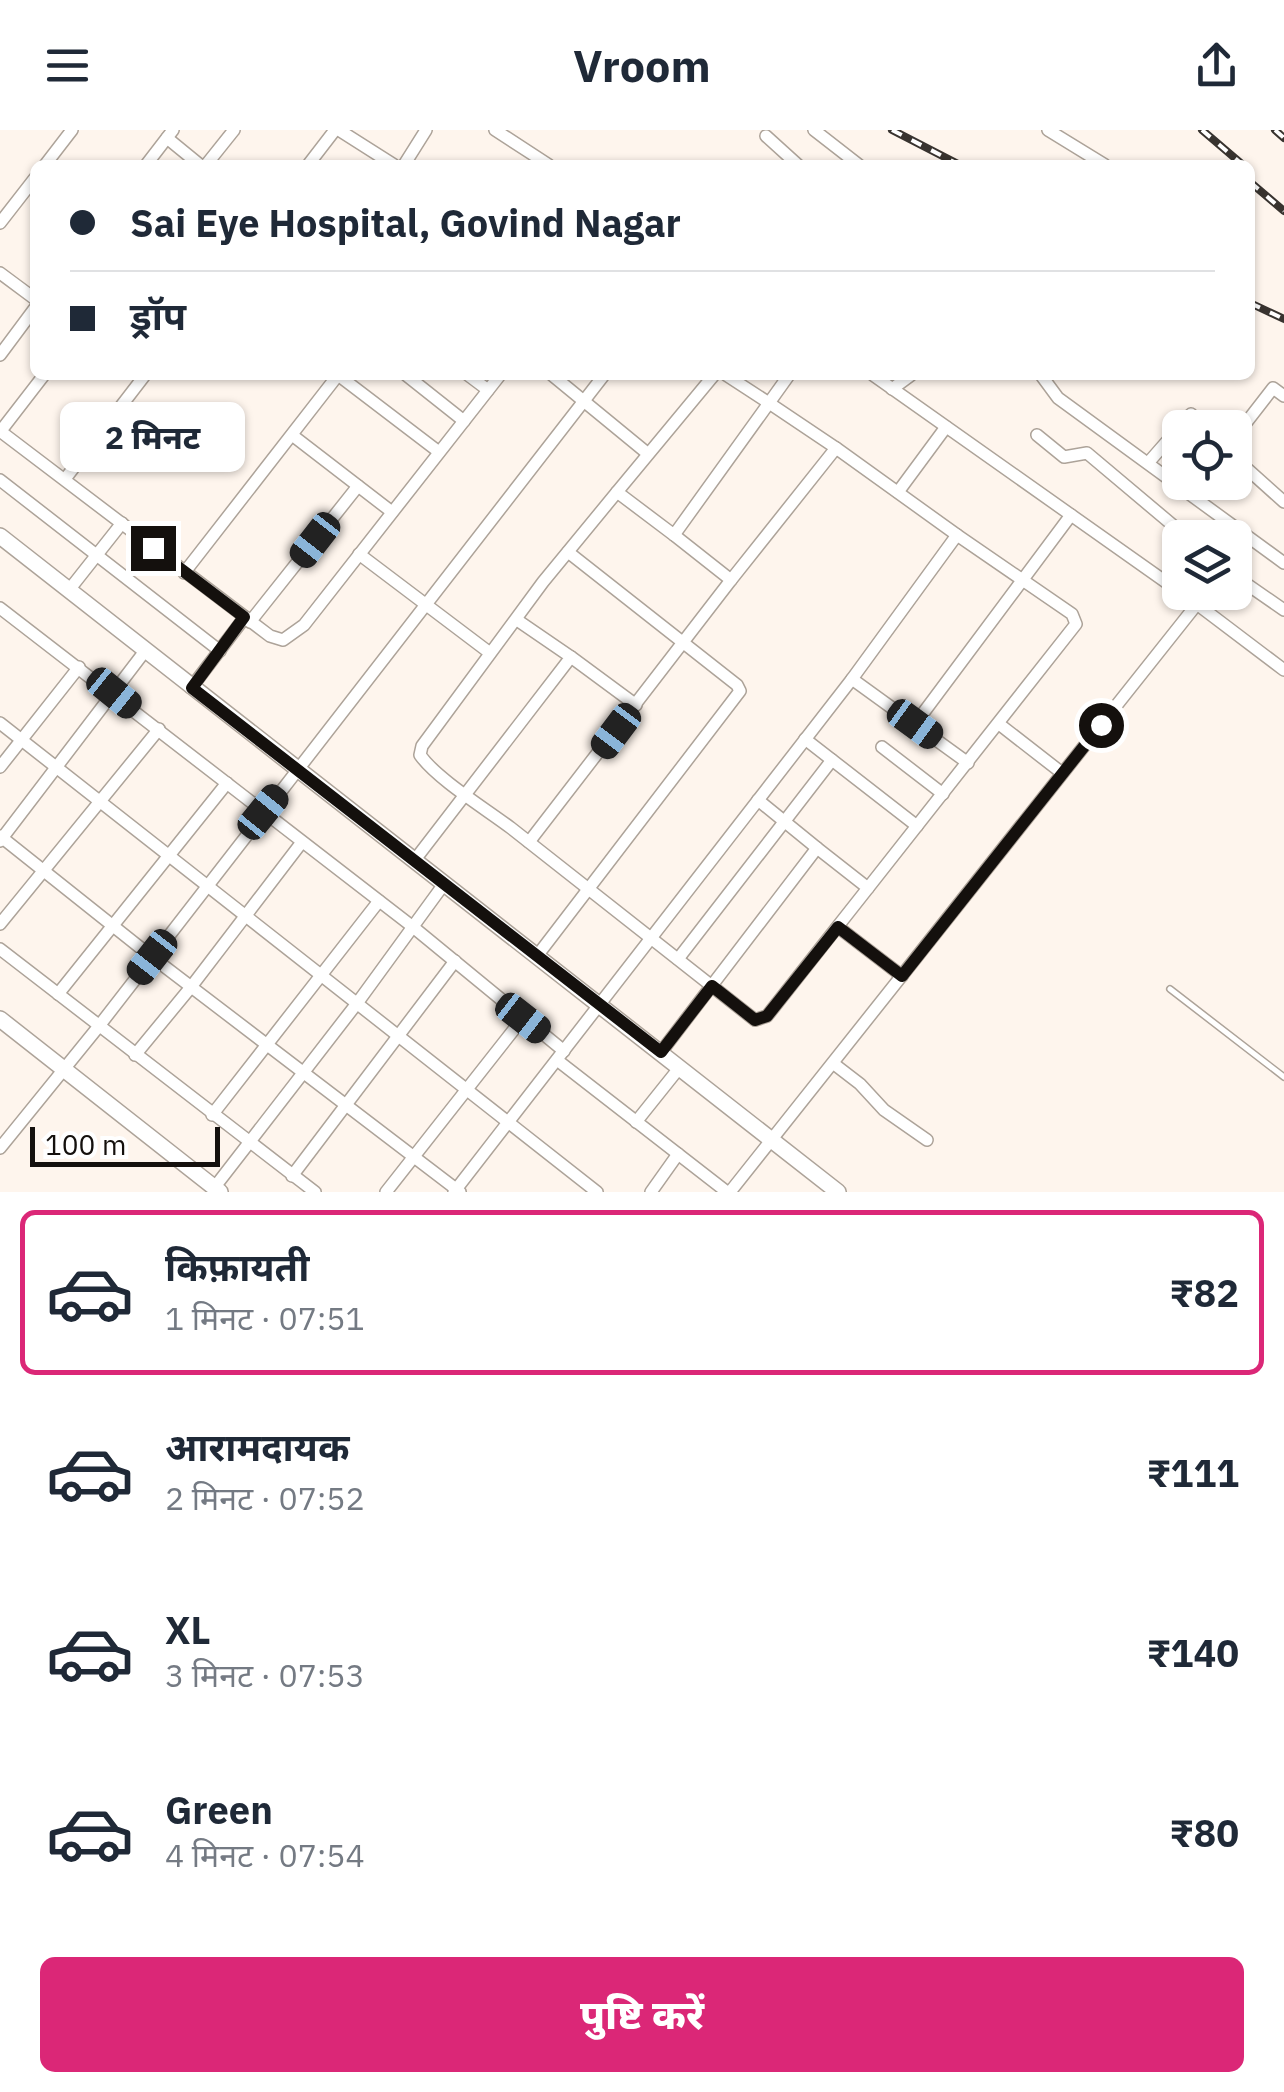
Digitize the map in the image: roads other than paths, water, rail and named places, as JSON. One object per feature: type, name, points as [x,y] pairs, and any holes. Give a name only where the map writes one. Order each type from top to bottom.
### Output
[{"type":"street","points":[[49,160],[72,130]]},
{"type":"street","points":[[207,160],[234,130]]},
{"type":"street","points":[[312,160],[337,130],[386,160]]},
{"type":"street","points":[[407,160],[426,130]]},
{"type":"street","points":[[495,130],[541,160]]},
{"type":"street","points":[[814,130],[853,160]]},
{"type":"street","points":[[1048,130],[1096,160]]},
{"type":"street","points":[[150,160],[170,134],[198,160]]},
{"type":"street","points":[[766,136],[792,160]]},
{"type":"street","points":[[0,223],[30,184]]},
{"type":"street","points":[[0,272],[30,295]]},
{"type":"street","points":[[0,355],[30,315]]},
{"type":"street","points":[[40,380],[0,432],[248,620],[283,640],[295,634],[496,380]]},
{"type":"street","points":[[64,479],[141,380]]},
{"type":"street","points":[[184,572],[334,380]]},
{"type":"street","points":[[344,380],[438,452]]},
{"type":"street","points":[[412,380],[464,421]]},
{"type":"street","points":[[475,380],[488,390]]},
{"type":"street","points":[[558,380],[647,453]]},
{"type":"street","points":[[0,1148],[600,380]]},
{"type":"street","points":[[710,380],[568,552],[422,746],[420,755],[755,1020],[761,1020],[1076,624],[1072,614],[734,380]]},
{"type":"street","points":[[674,535],[786,380]]},
{"type":"street","points":[[880,380],[1162,578]]},
{"type":"street","points":[[892,388],[904,380]]},
{"type":"street","points":[[1045,380],[1058,398],[1284,563]]},
{"type":"street","points":[[1252,415],[1273,388],[1284,396]]},
{"type":"street","points":[[898,492],[946,427]]},
{"type":"street","points":[[292,435],[392,512]]},
{"type":"street","points":[[1037,435],[1064,456],[1088,453],[1167,520]]},
{"type":"street","points":[[1148,462],[1162,446]]},
{"type":"street","points":[[528,842],[836,448]]},
{"type":"street","points":[[1252,472],[1283,498]]},
{"type":"street","points":[[0,480],[220,651]]},
{"type":"street","points":[[192,688],[358,486]]},
{"type":"street","points":[[617,492],[731,580]]},
{"type":"street","points":[[915,724],[1071,516]]},
{"type":"street","points":[[69,590],[122,523]]},
{"type":"street","points":[[145,651],[1,838],[457,1191],[852,679],[957,535]]},
{"type":"street","points":[[0,536],[838,1192]]},
{"type":"street","points":[[537,956],[740,691],[568,552]]},
{"type":"street","points":[[359,554],[490,654]]},
{"type":"street","points":[[1252,588],[1284,610]]},
{"type":"street","points":[[0,609],[413,927],[523,1018],[636,1122],[728,1192],[834,1064],[1192,610]]},
{"type":"street","points":[[1205,610],[1284,670]]},
{"type":"street","points":[[517,620],[636,704]]},
{"type":"street","points":[[414,861],[571,657]]},
{"type":"street","points":[[0,767],[79,667]]},
{"type":"street","points":[[852,679],[968,762]]},
{"type":"street","points":[[0,723],[597,1192]]},
{"type":"street","points":[[1000,724],[1062,773]]},
{"type":"street","points":[[0,924],[158,728]]},
{"type":"street","points":[[805,739],[917,826]]},
{"type":"street","points":[[882,747],[943,794]]},
{"type":"street","points":[[678,959],[832,760]]},
{"type":"street","points":[[58,994],[227,783]]},
{"type":"street","points":[[758,800],[868,888]]},
{"type":"street","points":[[135,1054],[192,987],[302,842]]},
{"type":"street","points":[[661,1052],[817,848]]},
{"type":"street","points":[[0,1019],[217,1190],[444,884]]},
{"type":"street","points":[[212,1115],[379,901]]},
{"type":"street","points":[[838,927],[902,976]]},
{"type":"street","points":[[0,949],[315,1192]]},
{"type":"street","points":[[292,1176],[455,961]]},
{"type":"street","points":[[386,1192],[523,1018]]},
{"type":"street","points":[[834,1064],[884,1110],[927,1140]]},
{"type":"street","points":[[636,1122],[680,1067]]},
{"type":"street","points":[[651,1192],[678,1154]]},
{"type":"lane","points":[[1170,989],[1284,1077]]},
{"type":"railway","points":[[892,130],[950,160]]},
{"type":"railway","points":[[1202,130],[1237,160]]},
{"type":"railway","points":[[1275,130],[1284,138]]},
{"type":"railway","points":[[1255,186],[1284,211]]},
{"type":"railway","points":[[1255,305],[1284,319]]}]
